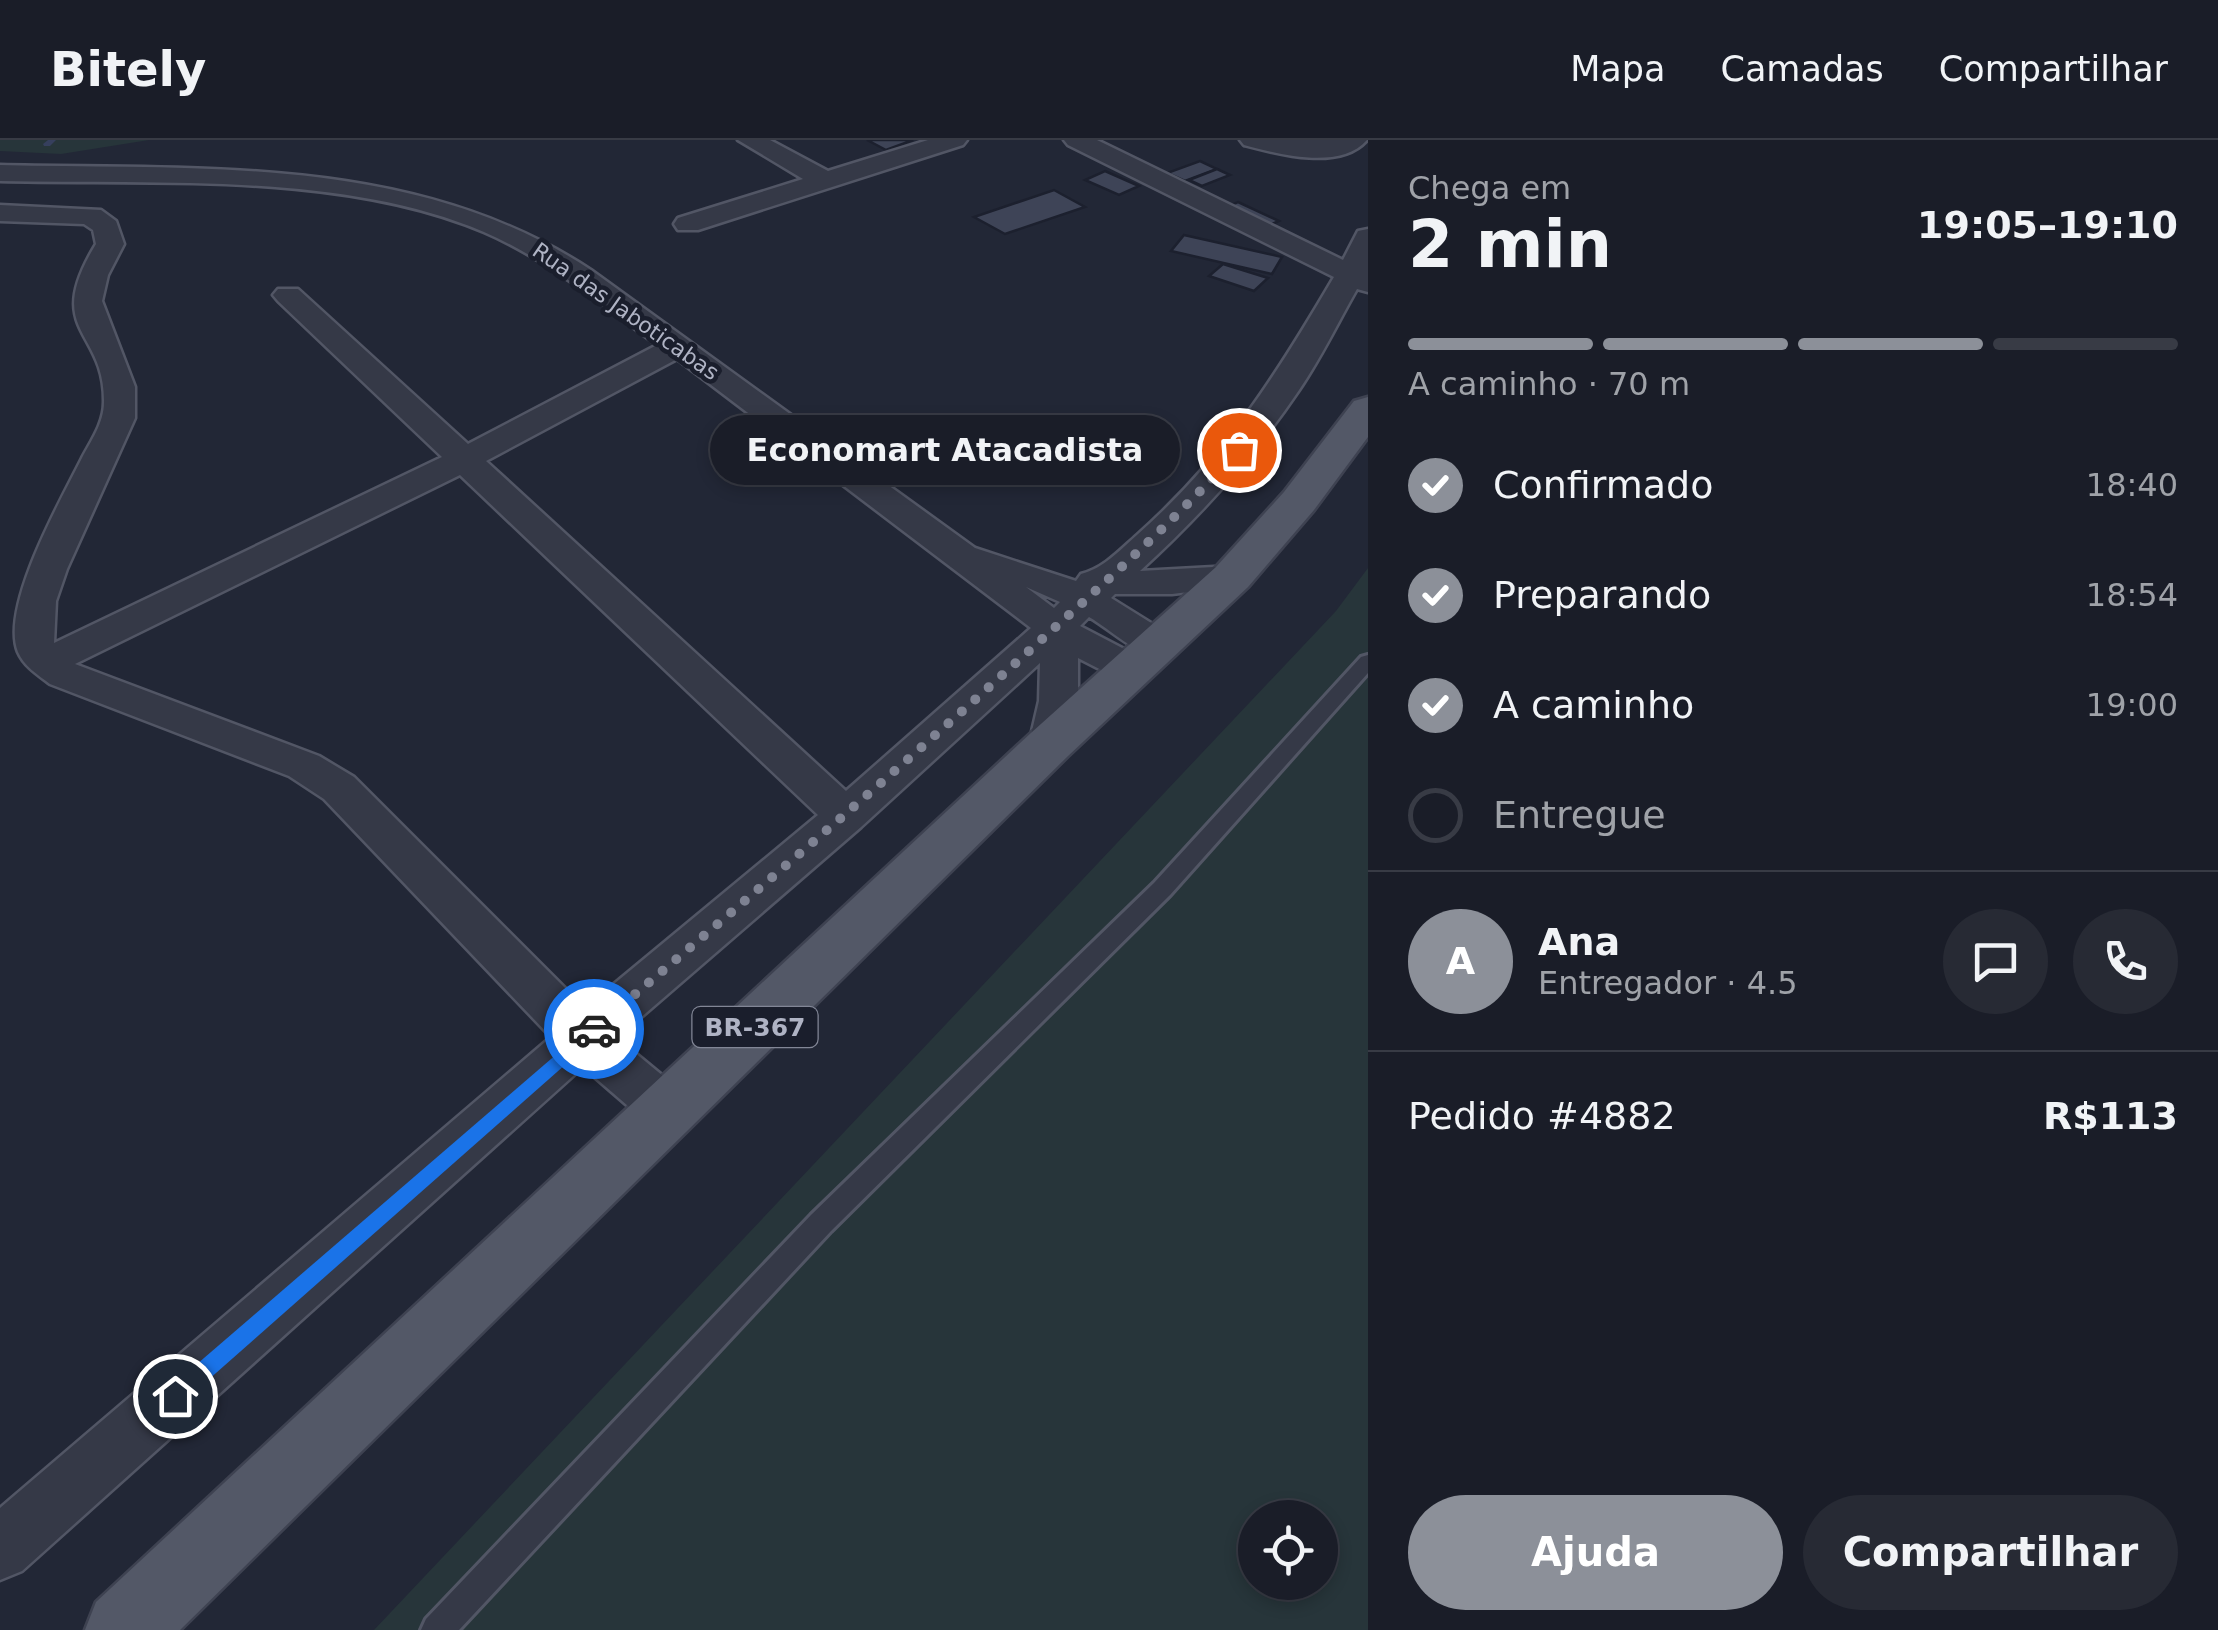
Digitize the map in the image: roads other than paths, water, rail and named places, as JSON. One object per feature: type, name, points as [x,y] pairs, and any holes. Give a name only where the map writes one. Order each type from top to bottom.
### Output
[{"type":"main road","name":"BR-367","points":[[124,1630],[1050,744],[1232,577],[1300,500],[1368,408]]},
{"type":"street","points":[[751,140],[824,180]]},
{"type":"street","points":[[688,224],[954,140]]},
{"type":"street","points":[[0,1549],[583,1038],[846,816],[1099,591],[1178,517],[1239,450],[1286,386],[1362,265],[1077,140]]},
{"type":"street","points":[[1253,140],[1285,148],[1322,149],[1354,140]]},
{"type":"street","name":"Rua das Jaboticabas","points":[[0,173],[346,188],[424,203],[514,235],[547,253],[678,346],[962,556],[1053,629],[1091,652],[1146,657]]},
{"type":"street","points":[[0,214],[91,216],[106,227],[110,244],[94,273],[87,306],[124,391],[119,418],[38,593],[32,628],[36,648],[46,662],[98,690],[304,766],[339,788],[583,1038],[668,1110]]},
{"type":"street","points":[[288,294],[846,816]]},
{"type":"street","points":[[46,662],[463,460],[678,346]]},
{"type":"street","points":[[962,556],[1099,591],[1232,577]]},
{"type":"street","points":[[1099,591],[1146,657]]},
{"type":"street","points":[[1050,744],[1062,686],[1053,629]]},
{"type":"lane","points":[[437,1630],[821,1222],[1162,889],[1368,662]]},
{"type":"waterway","points":[[47,144],[52,140]]},
{"type":"place","name":"Economart Atacadista","points":[[1239,450]]}]
